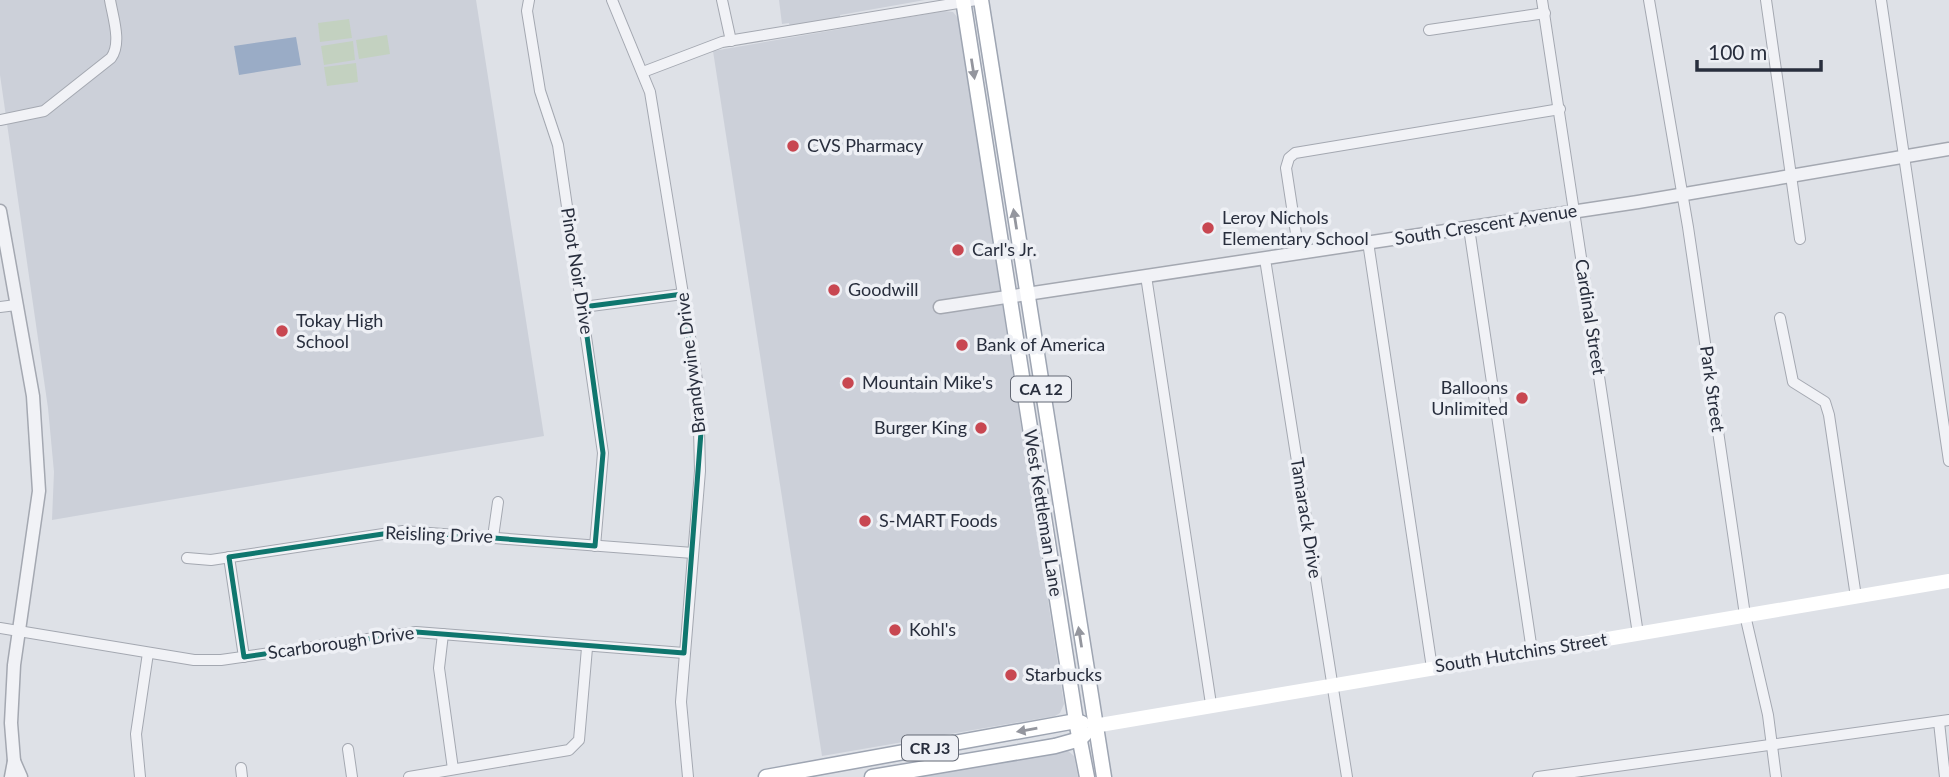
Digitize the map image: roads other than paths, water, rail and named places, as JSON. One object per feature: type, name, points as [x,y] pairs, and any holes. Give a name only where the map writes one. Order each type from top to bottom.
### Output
[{"type":"main road","name":"West Kettleman Lane","points":[[971,0],[1026,296],[1104,777]]},
{"type":"main road","name":"West Kettleman Lane","points":[[971,0],[1009,299],[1087,777]]},
{"type":"main road","points":[[1045,528],[1068,558]]},
{"type":"main road","name":"South Hutchins Street","points":[[766,777],[1076,721],[1094,726],[1211,704],[1949,581]]},
{"type":"main road","points":[[1080,739],[1094,726]]},
{"type":"main road","name":"CR J3","points":[[872,777],[1080,739]]},
{"type":"main road","points":[[911,770],[928,760],[938,746]]},
{"type":"street","points":[[0,120],[44,111],[111,58],[116,51],[117,42],[110,0]]},
{"type":"street","name":"Pinot Noir Drive","points":[[528,0],[527,11],[540,91],[558,145],[603,453],[595,546]]},
{"type":"street","name":"Brandywine Drive","points":[[612,0],[650,92],[698,386],[701,432],[681,702],[688,777]]},
{"type":"street","points":[[723,0],[731,41]]},
{"type":"street","points":[[643,72],[681,55],[731,41],[971,0]]},
{"type":"street","name":"Cardinal Street","points":[[1542,0],[1638,634]]},
{"type":"street","name":"Park Street","points":[[1648,0],[1682,194],[1745,615],[1773,745],[1776,777]]},
{"type":"street","points":[[1766,0],[1800,239]]},
{"type":"street","points":[[1881,0],[1949,461]]},
{"type":"street","points":[[1429,30],[1545,13]]},
{"type":"street","points":[[1299,253],[1286,168],[1289,158],[1302,150],[1560,108]]},
{"type":"street","name":"South Crescent Avenue","points":[[940,307],[1009,299],[1574,212],[1949,149]]},
{"type":"street","points":[[0,214],[33,396],[39,491],[11,692],[14,761],[11,777]]},
{"type":"street","points":[[1469,228],[1532,651]]},
{"type":"street","points":[[1367,242],[1432,668]]},
{"type":"street","name":"Tamarack Drive","points":[[1265,259],[1348,777]]},
{"type":"street","points":[[1146,276],[1211,704]]},
{"type":"street","points":[[583,307],[683,294]]},
{"type":"street","points":[[0,307],[16,305]]},
{"type":"street","points":[[1780,318],[1793,382],[1825,402],[1829,415],[1856,597]]},
{"type":"street","points":[[493,537],[498,502]]},
{"type":"street","name":"Reisling Drive","points":[[187,558],[196,561],[229,557],[404,531],[694,553]]},
{"type":"street","points":[[229,557],[244,657]]},
{"type":"street","name":"Scarborough Drive","points":[[0,628],[194,660],[244,657],[391,633],[443,634],[587,648],[684,653]]},
{"type":"street","points":[[443,634],[439,668],[453,769]]},
{"type":"street","points":[[409,777],[569,750],[576,746],[579,740],[587,648]]},
{"type":"street","points":[[140,777],[136,734],[148,653]]},
{"type":"street","points":[[1538,777],[1604,773],[1773,745],[1944,721],[1945,777]]},
{"type":"street","points":[[348,749],[352,777]]},
{"type":"street","points":[[14,761],[20,777]]},
{"type":"water","points":[[296,37],[301,65],[239,75],[234,46]]},
{"type":"place","name":"CVS Pharmacy","points":[[793,146]]},
{"type":"place","name":"Leroy Nichols Elementary School","points":[[1208,228]]},
{"type":"place","name":"Carl's Jr.","points":[[958,250]]},
{"type":"place","name":"Goodwill","points":[[834,290]]},
{"type":"place","name":"Tokay High School","points":[[282,331]]},
{"type":"place","name":"Bank of America","points":[[962,345]]},
{"type":"place","name":"Mountain Mike's","points":[[848,383]]},
{"type":"place","name":"Balloons Unlimited","points":[[1522,398]]},
{"type":"place","name":"Burger King","points":[[981,428]]},
{"type":"place","name":"S-MART Foods","points":[[865,521]]},
{"type":"place","name":"Kohl's","points":[[895,630]]},
{"type":"place","name":"Starbucks","points":[[1011,675]]}]
